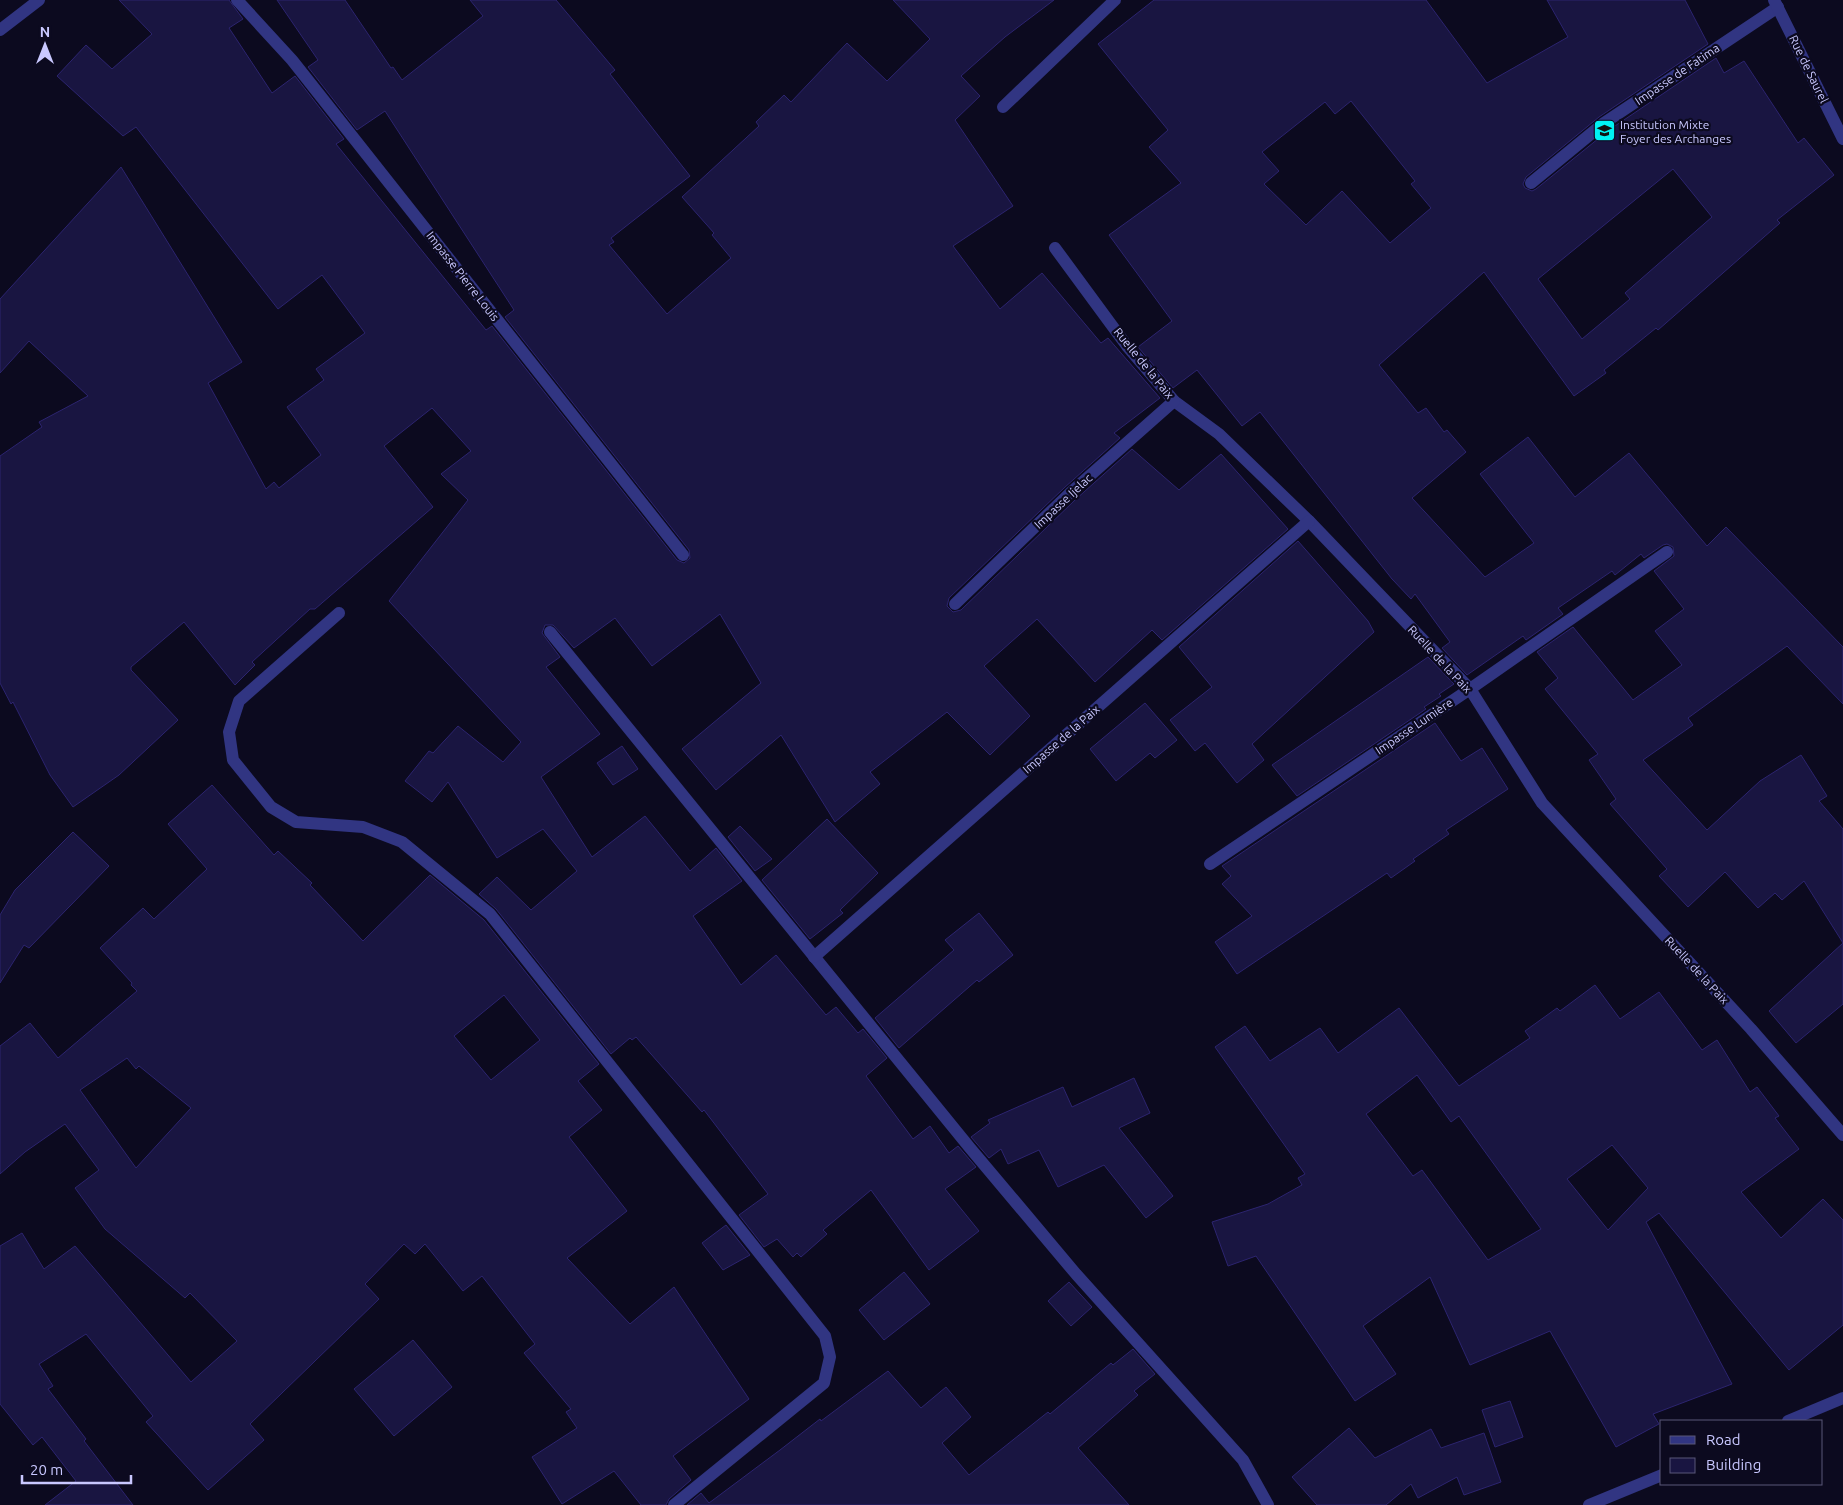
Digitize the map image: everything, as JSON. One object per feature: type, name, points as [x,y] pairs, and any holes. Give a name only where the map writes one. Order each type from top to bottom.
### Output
[{"type":"street","points":[[0,30],[39,0]]},
{"type":"street","name":"Impasse Pierre Louis","points":[[237,0],[292,60],[683,555]]},
{"type":"street","points":[[1003,107],[1115,0]]},
{"type":"street","name":"Rue de Saurel","points":[[1776,4],[1843,139]]},
{"type":"street","name":"Impasse de Fatima","points":[[1531,183],[1604,123],[1776,4]]},
{"type":"street","name":"Ruelle de la Paix","points":[[1054,248],[1127,346],[1174,401],[1219,434],[1309,521],[1470,689],[1542,803],[1751,1030],[1843,1136]]},
{"type":"street","name":"Impasse Ijelac","points":[[954,604],[1069,494],[1174,401]]},
{"type":"street","name":"Impasse de la Paix","points":[[814,957],[1309,521]]},
{"type":"street","name":"Impasse Lumière","points":[[1210,864],[1470,689],[1667,552]]},
{"type":"street","points":[[339,613],[239,701],[229,732],[233,760],[272,807],[296,822],[363,827],[402,842],[490,914],[825,1336],[830,1357],[824,1382],[674,1505]]},
{"type":"street","points":[[550,632],[814,957],[1076,1274],[1243,1460],[1268,1505]]},
{"type":"street","points":[[1790,1420],[1843,1398]]},
{"type":"street","points":[[1589,1505],[1660,1476]]},
{"type":"building","points":[[119,0],[229,0],[243,19],[229,28],[272,93],[295,76],[344,139],[336,144],[486,330],[492,326],[677,560],[684,563],[690,558],[689,550],[505,317],[514,310],[385,111],[357,130],[308,67],[318,60],[277,0],[345,0],[391,68],[393,67],[402,80],[483,16],[470,0],[556,0],[615,70],[610,74],[690,176],[611,238],[614,242],[609,245],[667,314],[731,258],[712,235],[714,233],[682,197],[759,126],[756,122],[784,95],[791,102],[847,43],[887,81],[930,39],[893,0],[1054,0],[1005,37],[961,76],[980,96],[955,120],[1013,206],[953,246],[1000,309],[1042,273],[1101,343],[1108,338],[1160,398],[1114,433],[1120,438],[1064,488],[949,598],[947,606],[953,612],[961,610],[1075,500],[1132,449],[1179,490],[1221,454],[1288,529],[1162,640],[1152,630],[1095,682],[1037,619],[984,666],[1030,716],[990,755],[947,712],[870,772],[880,784],[835,822],[781,735],[716,790],[682,749],[761,683],[720,614],[652,666],[615,618],[574,648],[553,625],[545,625],[542,633],[560,657],[546,667],[600,734],[541,777],[592,857],[645,816],[690,871],[716,848],[742,881],[693,916],[741,985],[776,955],[826,1015],[836,1007],[858,1033],[863,1029],[887,1058],[866,1076],[913,1139],[930,1126],[949,1153],[958,1146],[976,1167],[945,1189],[979,1231],[929,1270],[871,1190],[823,1230],[827,1234],[801,1257],[797,1253],[793,1257],[777,1239],[764,1247],[739,1215],[768,1194],[704,1110],[702,1112],[636,1037],[632,1040],[630,1038],[611,1054],[496,909],[479,894],[497,877],[531,910],[577,871],[543,829],[497,858],[448,782],[432,802],[405,781],[429,751],[433,753],[458,726],[503,762],[521,742],[389,601],[468,500],[441,474],[471,451],[432,408],[384,446],[433,507],[315,609],[310,609],[252,662],[255,665],[235,685],[184,622],[131,667],[131,670],[178,720],[119,775],[73,807],[50,775],[13,702],[11,704],[0,683],[0,456],[42,427],[39,422],[88,396],[29,341],[0,373],[0,299],[121,167],[242,362],[208,383],[266,489],[274,482],[279,488],[321,455],[287,407],[324,380],[316,369],[365,333],[322,275],[278,309],[136,127],[123,136],[57,76],[86,45],[112,69],[152,34]]},
{"type":"building","points":[[1154,0],[1426,0],[1487,83],[1568,37],[1547,0],[1685,0],[1708,44],[1599,117],[1526,177],[1523,184],[1525,188],[1532,191],[1609,130],[1716,58],[1724,73],[1744,61],[1798,143],[1804,138],[1834,175],[1777,220],[1780,223],[1658,330],[1656,328],[1604,370],[1606,373],[1574,396],[1484,272],[1379,365],[1418,413],[1426,408],[1444,432],[1447,430],[1466,452],[1412,498],[1485,577],[1534,543],[1480,474],[1528,437],[1575,497],[1629,453],[1707,546],[1726,527],[1843,647],[1843,704],[1787,646],[1688,718],[1693,725],[1643,760],[1707,830],[1760,781],[1801,755],[1827,796],[1819,801],[1843,829],[1843,943],[1804,881],[1782,900],[1775,893],[1758,908],[1725,872],[1688,907],[1659,876],[1667,869],[1610,804],[1616,799],[1589,760],[1598,754],[1545,689],[1558,678],[1537,652],[1573,627],[1633,700],[1682,665],[1655,631],[1684,609],[1654,571],[1674,556],[1673,547],[1667,544],[1663,545],[1644,558],[1641,554],[1615,575],[1612,571],[1558,608],[1563,614],[1526,640],[1523,636],[1467,675],[1442,648],[1450,642],[1415,594],[1411,599],[1392,579],[1260,412],[1242,426],[1197,370],[1173,388],[1138,347],[1172,321],[1109,235],[1181,183],[1149,147],[1168,130],[1098,44]],"holes":[[[1351,101],[1415,181],[1411,184],[1431,208],[1390,243],[1342,191],[1306,225],[1264,184],[1279,171],[1262,152],[1325,102],[1335,114]],[[1673,169],[1712,217],[1625,293],[1630,299],[1582,339],[1538,279]]]},
{"type":"building","points":[[1298,541],[1368,621],[1374,632],[1252,744],[1264,760],[1237,783],[1205,743],[1195,751],[1170,720],[1212,687],[1179,647]]},
{"type":"building","points":[[1428,657],[1454,684],[1439,694],[1441,696],[1424,707],[1426,709],[1297,796],[1272,765]]},
{"type":"building","points":[[1145,703],[1177,740],[1155,758],[1150,753],[1116,781],[1090,749]]},
{"type":"building","points":[[1435,723],[1461,761],[1482,748],[1508,789],[1446,830],[1449,834],[1413,859],[1415,861],[1391,878],[1387,873],[1237,974],[1215,942],[1252,916],[1222,884],[1231,876],[1222,866]]},
{"type":"building","points":[[622,746],[638,769],[613,785],[597,763]]},
{"type":"building","points":[[212,785],[274,855],[278,851],[312,883],[310,885],[363,941],[430,875],[484,920],[599,1064],[578,1081],[602,1110],[569,1137],[627,1211],[567,1258],[630,1324],[674,1287],[749,1399],[673,1456],[691,1480],[669,1499],[666,1505],[641,1505],[614,1471],[562,1504],[532,1457],[577,1428],[566,1412],[571,1409],[524,1353],[535,1344],[482,1276],[463,1291],[425,1244],[415,1254],[404,1244],[365,1284],[379,1299],[250,1424],[264,1440],[208,1490],[146,1422],[153,1416],[86,1334],[39,1364],[53,1386],[48,1389],[86,1439],[84,1441],[133,1505],[45,1505],[76,1481],[42,1437],[33,1445],[0,1404],[0,1246],[22,1233],[44,1269],[75,1246],[191,1382],[237,1341],[190,1293],[185,1298],[105,1229],[75,1188],[99,1170],[65,1124],[25,1152],[0,1174],[0,1046],[30,1023],[58,1058],[137,991],[100,948],[143,908],[154,919],[207,869],[168,824]],"holes":[[[504,995],[540,1040],[491,1080],[454,1036]],[[127,1058],[136,1069],[139,1066],[191,1108],[136,1168],[80,1090]]]},
{"type":"building","points":[[827,819],[878,873],[840,910],[843,913],[810,939],[762,880]]},
{"type":"building","points":[[740,826],[772,859],[755,871],[728,837]]},
{"type":"building","points":[[73,832],[109,866],[29,948],[24,945],[0,983],[0,915],[15,890]]},
{"type":"building","points":[[979,913],[1013,955],[979,982],[977,980],[899,1048],[875,1018],[954,950],[945,940]]},
{"type":"building","points":[[1843,943],[1843,1004],[1796,1043],[1769,1011]]},
{"type":"building","points":[[1595,985],[1620,1019],[1659,992],[1702,1050],[1717,1040],[1750,1092],[1757,1087],[1779,1116],[1775,1118],[1799,1149],[1741,1192],[1781,1238],[1823,1199],[1843,1220],[1843,1325],[1789,1370],[1659,1213],[1646,1222],[1732,1384],[1653,1414],[1659,1424],[1616,1447],[1550,1331],[1470,1365],[1430,1277],[1363,1326],[1396,1374],[1355,1401],[1256,1256],[1228,1266],[1212,1222],[1268,1204],[1302,1185],[1298,1178],[1305,1174],[1215,1047],[1245,1026],[1270,1061],[1320,1028],[1338,1053],[1399,1008],[1459,1086],[1530,1038],[1525,1031],[1557,1008],[1560,1011]],"holes":[[[1417,1075],[1451,1122],[1459,1116],[1541,1229],[1488,1260],[1422,1170],[1413,1176],[1366,1114]],[[1612,1145],[1648,1188],[1608,1230],[1567,1179]]]},
{"type":"building","points":[[1134,1078],[1150,1113],[1119,1128],[1173,1196],[1146,1218],[1104,1165],[1058,1187],[1039,1150],[1008,1164],[1001,1149],[989,1158],[971,1137],[990,1123],[988,1120],[1063,1087],[1072,1107]]},
{"type":"building","points":[[726,1225],[750,1255],[723,1270],[702,1243]]},
{"type":"building","points":[[904,1272],[930,1304],[884,1340],[859,1310]]},
{"type":"building","points":[[1069,1282],[1092,1307],[1071,1326],[1048,1301]]},
{"type":"building","points":[[413,1340],[452,1387],[394,1436],[354,1389]]},
{"type":"building","points":[[1133,1349],[1155,1374],[1134,1391],[1138,1395],[1078,1448],[1129,1505],[687,1505],[701,1493],[709,1503],[820,1419],[821,1421],[888,1371],[921,1408],[946,1387],[971,1417],[942,1443],[969,1475],[1048,1412],[1050,1414],[1111,1363],[1113,1365]]},
{"type":"building","points":[[1510,1401],[1523,1437],[1495,1447],[1482,1410]]},
{"type":"building","points":[[1349,1428],[1375,1458],[1431,1429],[1441,1448],[1484,1433],[1501,1482],[1464,1495],[1457,1477],[1418,1498],[1411,1484],[1386,1505],[1317,1505],[1292,1477]]},
{"type":"place","name":"Institution Mixte Foyer des Archanges","points":[[1604,131]]}]
